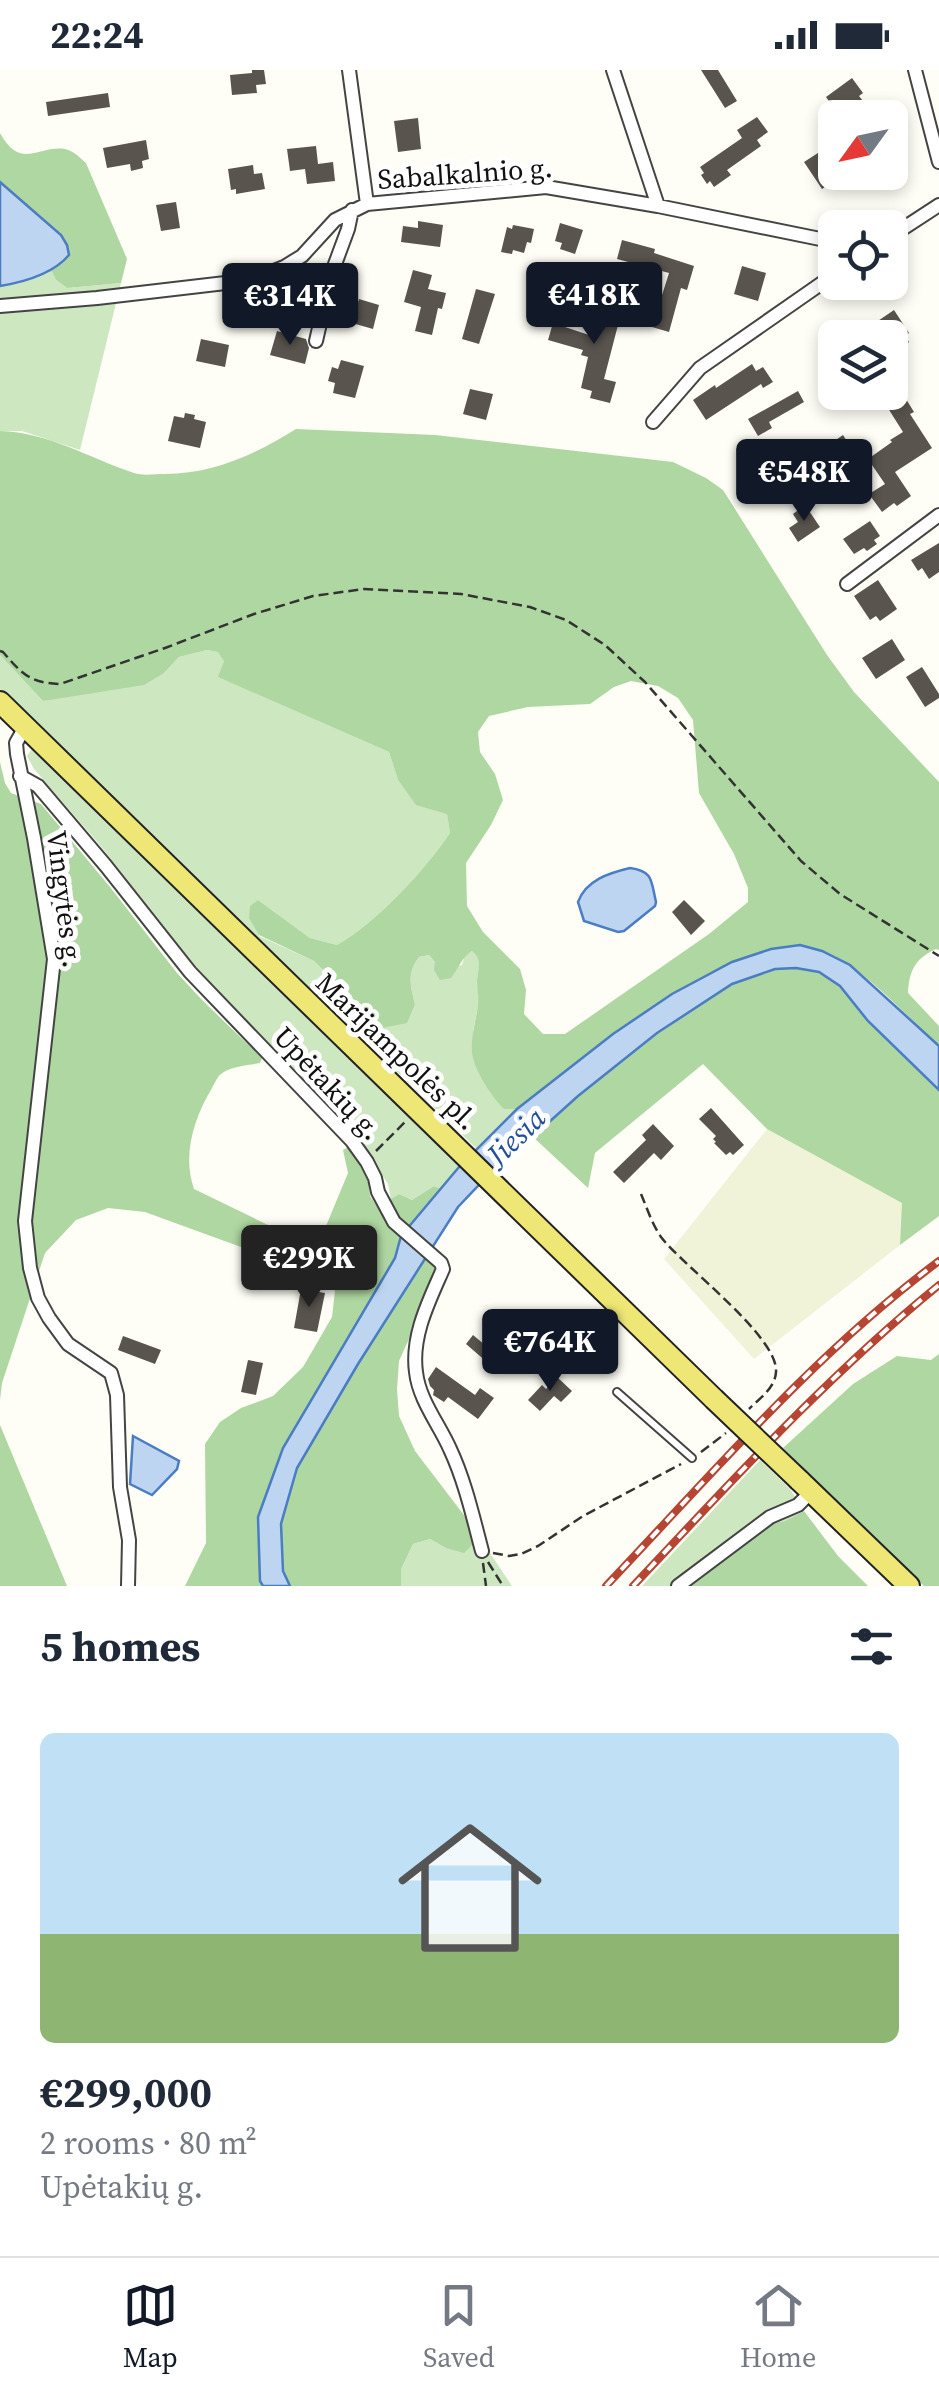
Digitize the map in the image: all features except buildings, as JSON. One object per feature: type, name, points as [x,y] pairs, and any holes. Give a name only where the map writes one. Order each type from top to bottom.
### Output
[{"type":"main road","name":"Marijampolės pl.","points":[[0,702],[414,1114],[541,1229],[909,1586]]},
{"type":"street","points":[[349,70],[367,204]]},
{"type":"street","points":[[614,70],[658,206]]},
{"type":"street","points":[[915,70],[939,162]]},
{"type":"street","name":"Sabalkalnio g.","points":[[0,306],[251,280],[302,256],[335,220],[367,204],[546,188],[818,239]]},
{"type":"street","points":[[908,225],[939,205]]},
{"type":"street","points":[[316,341],[352,210]]},
{"type":"street","points":[[652,422],[700,368],[818,286]]},
{"type":"street","points":[[847,584],[939,515]]},
{"type":"street","name":"Vingytės g.","points":[[25,727],[16,743],[20,776],[54,959],[26,1221],[30,1268],[38,1298],[49,1318],[68,1344],[111,1374],[118,1395],[120,1487],[129,1540],[128,1586]]},
{"type":"street","name":"Upėtakių g.","points":[[20,776],[38,786],[190,972],[352,1140],[367,1162],[394,1222],[441,1263],[444,1269],[424,1312],[417,1342],[416,1372],[424,1400],[460,1474],[482,1552]]},
{"type":"street","points":[[678,1586],[770,1517],[798,1505],[805,1486]]},
{"type":"lane","points":[[617,1392],[692,1458]]},
{"type":"path","points":[[0,652],[23,676],[44,684],[60,684],[312,596],[364,590],[461,594],[530,607],[566,620],[605,645],[645,682],[801,861],[840,894],[939,956]]},
{"type":"path","points":[[371,1156],[414,1114]]},
{"type":"path","points":[[641,1194],[662,1238],[730,1303],[776,1362],[774,1383],[749,1409]]},
{"type":"path","points":[[482,1552],[522,1554],[583,1516],[692,1458],[724,1435]]},
{"type":"path","points":[[482,1552],[486,1586]]},
{"type":"path","points":[[482,1552],[503,1586]]},
{"type":"green space","points":[[0,133],[15,151],[23,154],[65,149],[86,163],[127,259],[121,283],[67,288],[56,280],[51,270],[62,262],[61,235],[0,182]]},
{"type":"green space","points":[[51,270],[67,288],[121,283],[80,450],[22,431],[0,431],[0,286]]},
{"type":"green space","points":[[296,429],[435,435],[673,462],[723,490],[854,692],[939,782],[939,950],[929,953],[915,966],[908,993],[939,1026],[939,1046],[852,967],[821,950],[787,947],[748,956],[705,975],[619,1030],[517,1109],[504,1109],[483,1080],[472,1054],[479,964],[472,951],[451,978],[440,980],[429,955],[419,957],[411,974],[415,1004],[407,1023],[382,1028],[314,961],[259,935],[249,918],[250,906],[258,900],[310,938],[337,945],[368,923],[414,879],[450,833],[447,814],[416,805],[398,780],[389,752],[218,677],[224,661],[218,652],[207,650],[179,657],[164,673],[144,685],[43,701],[0,655],[0,431],[52,441],[145,475],[217,466]],"holes":[[[631,681],[658,686],[678,698],[693,720],[699,793],[734,854],[748,888],[748,902],[709,934],[565,1034],[543,1034],[524,1014],[526,990],[520,969],[483,932],[467,906],[466,863],[503,800],[495,774],[480,752],[478,732],[489,716],[528,707],[590,704],[614,687]]]},
{"type":"green space","points":[[207,650],[219,652],[224,661],[219,677],[389,752],[398,780],[416,804],[447,813],[450,833],[440,848],[399,895],[337,945],[310,938],[258,900],[259,936],[314,961],[382,1028],[415,1004],[411,979],[419,957],[429,955],[435,970],[462,965],[465,955],[472,951],[478,954],[479,1001],[473,1031],[504,1109],[517,1109],[478,1150],[0,689],[0,655],[43,701],[164,673],[179,657]]},
{"type":"green space","points":[[32,749],[459,1167],[441,1189],[434,1186],[412,1200],[399,1194],[391,1200],[388,1184],[362,1144],[197,968],[34,769],[27,756]]},
{"type":"green space","points":[[0,762],[11,793],[41,804],[177,973],[262,1058],[260,1063],[225,1071],[217,1078],[195,1124],[189,1163],[194,1189],[299,1240],[321,1238],[348,1173],[343,1150],[350,1146],[378,1208],[399,1194],[412,1200],[434,1186],[441,1189],[401,1236],[395,1258],[283,1448],[260,1581],[263,1586],[185,1586],[206,1543],[205,1444],[220,1422],[241,1408],[273,1396],[303,1367],[332,1317],[335,1291],[317,1264],[282,1262],[145,1212],[108,1208],[76,1220],[45,1253],[2,1383],[0,1400]]},
{"type":"green space","points":[[775,969],[819,972],[840,986],[868,1021],[939,1090],[939,1216],[900,1245],[902,1203],[767,1129],[703,1064],[595,1153],[588,1188],[533,1137],[657,1034],[732,984]]},
{"type":"green space","points":[[767,1129],[903,1203],[900,1245],[754,1359],[664,1259]]},
{"type":"green space","points":[[426,1257],[434,1261],[437,1277],[399,1361],[399,1416],[415,1451],[470,1523],[473,1544],[464,1553],[430,1539],[413,1544],[401,1569],[401,1586],[290,1586],[283,1571],[281,1524],[297,1468]]},
{"type":"green space","points":[[939,1354],[939,1586],[924,1586],[783,1448],[853,1384],[897,1356],[931,1360]]},
{"type":"green space","points":[[0,1425],[67,1586],[0,1586]]},
{"type":"green space","points":[[760,1460],[790,1489],[804,1511],[768,1524],[687,1586],[642,1586]]},
{"type":"green space","points":[[804,1511],[838,1556],[868,1586],[687,1586],[768,1524]]},
{"type":"green space","points":[[470,1523],[512,1586],[401,1586],[401,1569],[413,1544],[430,1539],[446,1548]]},
{"type":"water","points":[[0,182],[61,235],[69,255],[46,272],[0,286]]},
{"type":"water","points":[[630,868],[650,879],[655,906],[624,931],[584,921],[578,902],[587,888],[606,875]]},
{"type":"water","name":"Jiesia","points":[[800,945],[850,965],[939,1046],[939,1090],[868,1021],[840,986],[819,972],[775,969],[732,984],[657,1033],[578,1096],[458,1207],[297,1468],[281,1524],[283,1571],[290,1586],[263,1586],[258,1517],[283,1448],[395,1258],[401,1236],[459,1167],[517,1109],[613,1034],[672,994],[732,962],[771,949]]},
{"type":"water","points":[[133,1436],[179,1461],[177,1469],[152,1495],[130,1484]]},
{"type":"railway","points":[[606,1586],[807,1375],[939,1261]]},
{"type":"railway","points":[[633,1586],[819,1392],[939,1285]]}]
